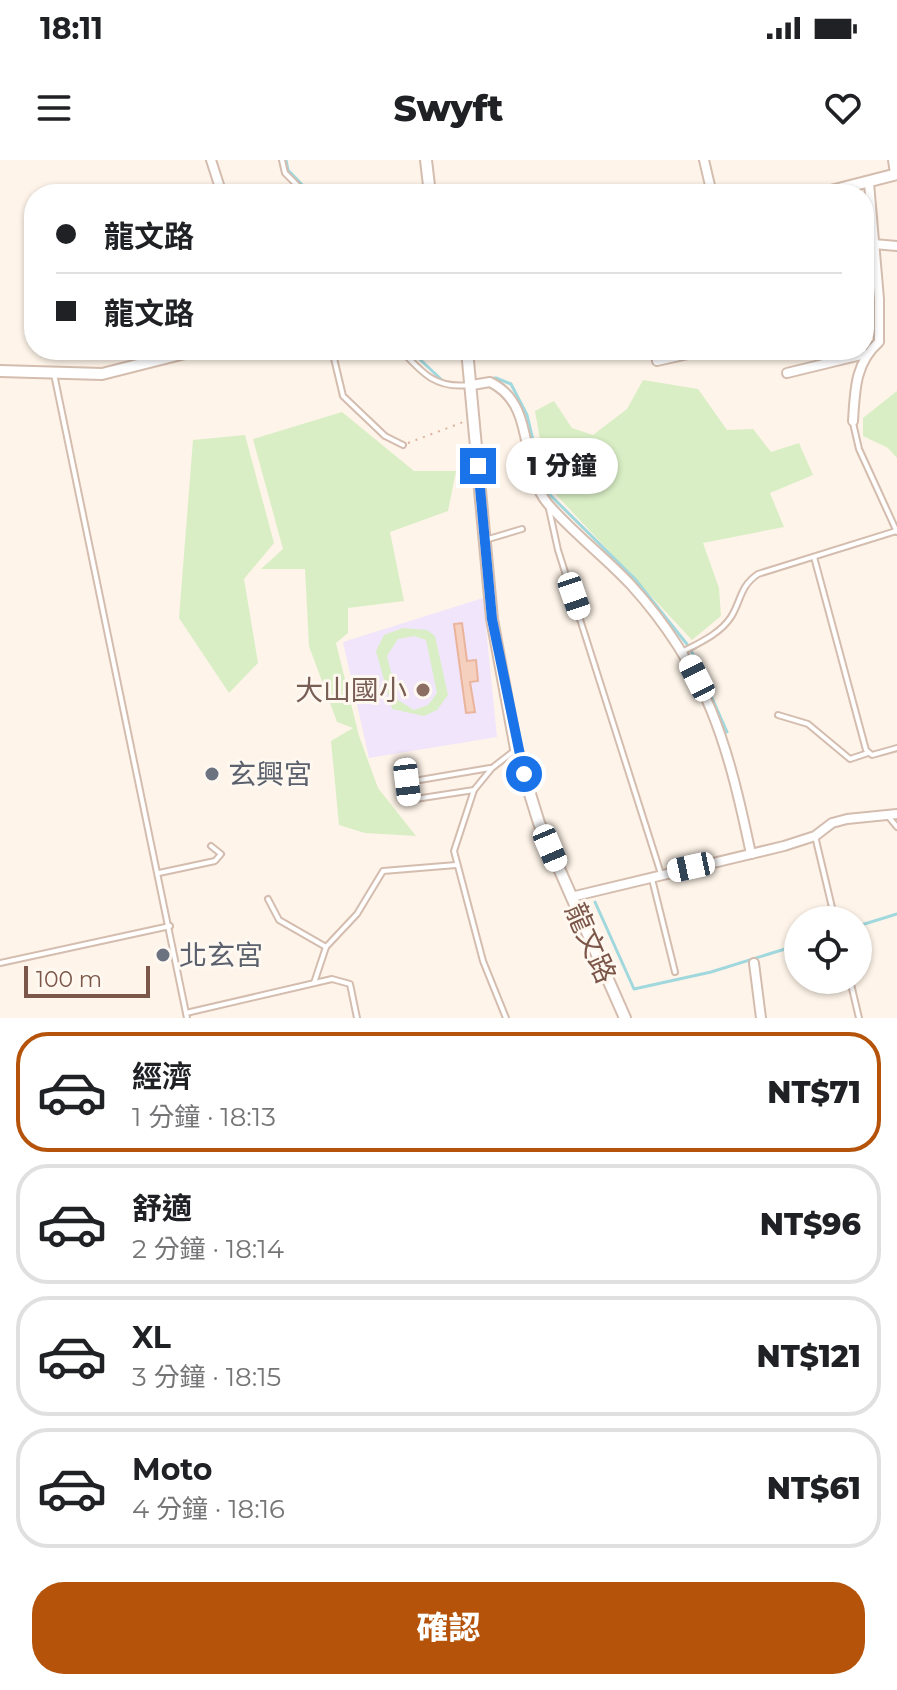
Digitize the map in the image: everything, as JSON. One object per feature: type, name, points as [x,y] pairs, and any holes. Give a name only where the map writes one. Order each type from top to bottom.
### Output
[{"type":"street","points":[[211,160],[219,184]]},
{"type":"street","points":[[426,160],[429,184]]},
{"type":"street","points":[[704,160],[710,184]]},
{"type":"street","points":[[864,184],[896,174],[893,160]]},
{"type":"street","points":[[874,346],[879,342],[874,244],[897,246]]},
{"type":"street","points":[[0,371],[102,374],[156,360]]},
{"type":"street","name":"龍文路","points":[[468,360],[492,619],[516,749],[539,823],[625,1018]]},
{"type":"street","points":[[787,373],[840,360]]},
{"type":"street","points":[[853,421],[862,360]]},
{"type":"street","points":[[471,382],[490,382],[509,394],[521,417],[547,503],[632,587],[684,651],[718,720],[751,854]]},
{"type":"street","points":[[571,897],[815,836],[832,823],[847,819],[893,815]]},
{"type":"street","points":[[754,963],[761,1018]]},
{"type":"lane","points":[[282,160],[285,173],[296,184]]},
{"type":"lane","points":[[334,360],[343,396],[385,436],[403,445]]},
{"type":"lane","points":[[410,360],[423,374],[449,388],[471,382]]},
{"type":"lane","points":[[54,373],[187,1016],[332,979],[347,981],[357,1018]]},
{"type":"lane","points":[[684,651],[727,622],[743,587],[763,572],[897,531],[859,449],[853,421]]},
{"type":"lane","points":[[547,503],[558,550],[656,875],[675,972]]},
{"type":"lane","points":[[483,540],[522,529]]},
{"type":"lane","points":[[814,557],[868,753]]},
{"type":"lane","points":[[778,715],[808,724],[850,759],[897,748]]},
{"type":"lane","points":[[506,1018],[483,961],[456,865],[455,841],[474,790],[492,768],[516,749]]},
{"type":"lane","points":[[407,762],[409,800],[474,790]]},
{"type":"lane","points":[[407,782],[492,768]]},
{"type":"lane","points":[[893,815],[897,827]]},
{"type":"lane","points":[[815,836],[832,906]]},
{"type":"lane","points":[[159,873],[215,861],[221,854],[211,846]]},
{"type":"lane","points":[[314,983],[326,947],[357,914],[383,871],[456,865]]},
{"type":"lane","points":[[268,899],[279,920],[326,947]]},
{"type":"lane","points":[[0,963],[170,926]]},
{"type":"lane","points":[[853,994],[859,1018]]},
{"type":"path","points":[[403,445],[475,418]]},
{"type":"shaded area","name":"大山國小","points":[[483,598],[497,737],[369,758],[343,642]]},
{"type":"green space","points":[[643,380],[698,389],[727,430],[753,429],[771,452],[799,443],[813,475],[770,493],[784,527],[703,543],[719,588],[721,616],[692,640],[548,486],[535,411],[554,401],[572,428],[593,435],[627,409]]},
{"type":"green space","points":[[897,391],[897,458],[888,448],[863,436],[863,418]]},
{"type":"green space","points":[[342,412],[414,471],[456,471],[448,511],[390,532],[404,601],[348,608],[348,633],[336,643],[359,736],[378,788],[416,836],[365,833],[339,825],[331,741],[353,728],[337,722],[309,646],[305,569],[261,569],[283,549],[253,439]]},
{"type":"green space","points":[[245,435],[274,543],[244,579],[258,663],[229,693],[179,618],[193,440]]},
{"type":"green space","points":[[403,628],[427,630],[435,636],[448,695],[437,710],[424,716],[392,709],[376,651],[384,635]],"holes":[[[414,636],[426,640],[437,693],[428,705],[414,710],[398,700],[387,656],[398,639]]]},
{"type":"building","points":[[462,623],[467,661],[476,660],[478,681],[470,682],[475,712],[466,713],[454,624]]},
{"type":"waterway","points":[[286,160],[288,170],[301,184]]},
{"type":"waterway","points":[[421,360],[445,383]]},
{"type":"waterway","points":[[488,379],[496,378],[511,384],[527,415],[545,490],[635,579],[690,648],[727,732]]},
{"type":"waterway","points":[[595,902],[634,989],[711,972],[784,949]]},
{"type":"waterway","points":[[872,922],[897,914]]},
{"type":"place","name":"大山國小","points":[[423,690]]},
{"type":"place","name":"玄興宮","points":[[212,774]]},
{"type":"place","name":"北玄宮","points":[[163,955]]},
{"type":"route","points":[[478,466],[492,619],[516,749],[524,774]]}]
